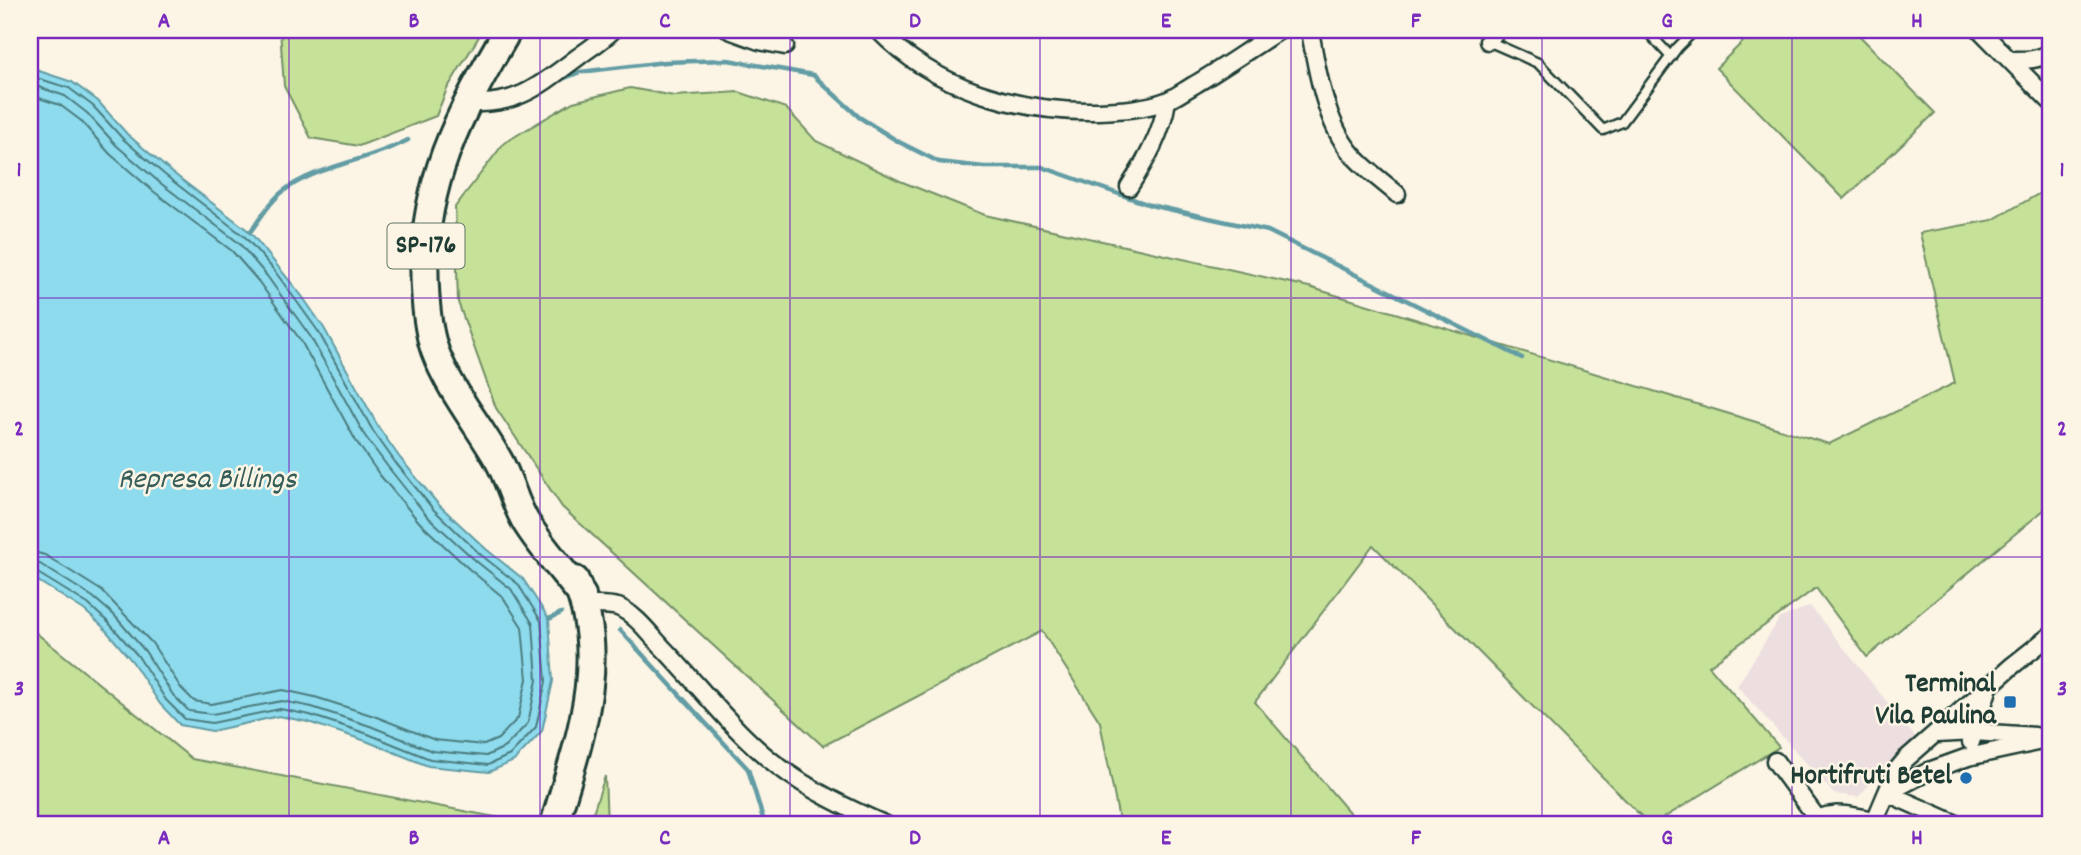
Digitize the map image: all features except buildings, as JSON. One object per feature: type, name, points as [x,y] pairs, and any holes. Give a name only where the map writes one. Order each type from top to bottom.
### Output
[{"type":"main road","name":"SP-176","points":[[508,30],[467,102],[442,158],[426,230],[426,313],[435,350],[461,402],[499,461],[526,522],[584,600],[591,643],[590,689],[554,825]]},
{"type":"street","points":[[467,102],[501,102],[523,95],[542,84],[612,30]]},
{"type":"street","points":[[729,30],[759,41],[785,46]]},
{"type":"street","points":[[878,30],[896,48],[973,91],[1009,102],[1073,111],[1125,110],[1167,101],[1280,30]]},
{"type":"street","points":[[1310,30],[1327,103],[1339,134],[1350,152],[1397,194]]},
{"type":"street","points":[[1980,30],[2051,102]]},
{"type":"street","points":[[2010,60],[2030,60],[2051,51]]},
{"type":"street","points":[[1129,187],[1154,146],[1165,117],[1167,101]]},
{"type":"street","points":[[584,600],[620,608],[637,621],[744,737],[778,766],[852,810],[886,825]]},
{"type":"street","points":[[1775,761],[1813,821],[1840,814],[1874,823],[1896,771],[1906,759],[2051,635]]},
{"type":"street","points":[[1968,757],[1990,685]]},
{"type":"street","points":[[1936,734],[1974,732],[2051,737]]},
{"type":"street","points":[[1887,793],[1929,771],[1968,757],[2051,737]]},
{"type":"street","points":[[1887,793],[1959,825]]},
{"type":"lane","points":[[1646,30],[1671,57]]},
{"type":"lane","points":[[1493,35],[1538,63],[1603,130],[1622,122],[1695,30]]},
{"type":"shaded area","points":[[1810,606],[1915,737],[1858,797],[1834,794],[1737,686],[1780,618]]},
{"type":"green space","points":[[280,30],[483,30],[447,89],[436,116],[359,146],[311,138],[284,86]]},
{"type":"green space","points":[[1755,30],[1854,30],[1935,113],[1844,199],[1716,68]]},
{"type":"green space","points":[[630,88],[674,96],[739,92],[786,108],[816,141],[900,181],[985,215],[1309,287],[1829,444],[1955,383],[1920,233],[1992,220],[2051,187],[2051,504],[1867,657],[1816,588],[1709,666],[1779,747],[1652,825],[1373,545],[1255,702],[1360,825],[1120,825],[1100,722],[1042,631],[823,746],[562,507],[496,408],[458,302],[455,207],[504,143],[573,102]]},
{"type":"green space","points":[[30,628],[192,759],[516,821],[515,825],[30,825]]},
{"type":"green space","points":[[605,776],[607,825],[589,825]]},
{"type":"water","name":"Represa Billings","points":[[30,68],[72,82],[98,101],[127,134],[250,232],[302,296],[324,328],[379,428],[400,458],[438,504],[523,579],[549,619],[553,681],[542,731],[514,761],[489,772],[428,766],[366,741],[308,722],[279,716],[212,731],[180,725],[160,704],[132,661],[103,627],[84,610],[30,576]]},
{"type":"waterway","points":[[555,82],[580,72],[665,62],[728,60],[813,75],[859,117],[899,142],[939,162],[984,167],[1042,167],[1150,205],[1268,231],[1522,358]]},
{"type":"waterway","points":[[250,232],[272,201],[294,184],[408,140]]},
{"type":"waterway","points":[[549,619],[561,613]]},
{"type":"waterway","points":[[620,630],[748,769],[765,825]]},
{"type":"place","name":"Terminal Vila Paulina","points":[[2010,702]]},
{"type":"place","name":"Hortifruti Betel","points":[[1966,778]]}]
